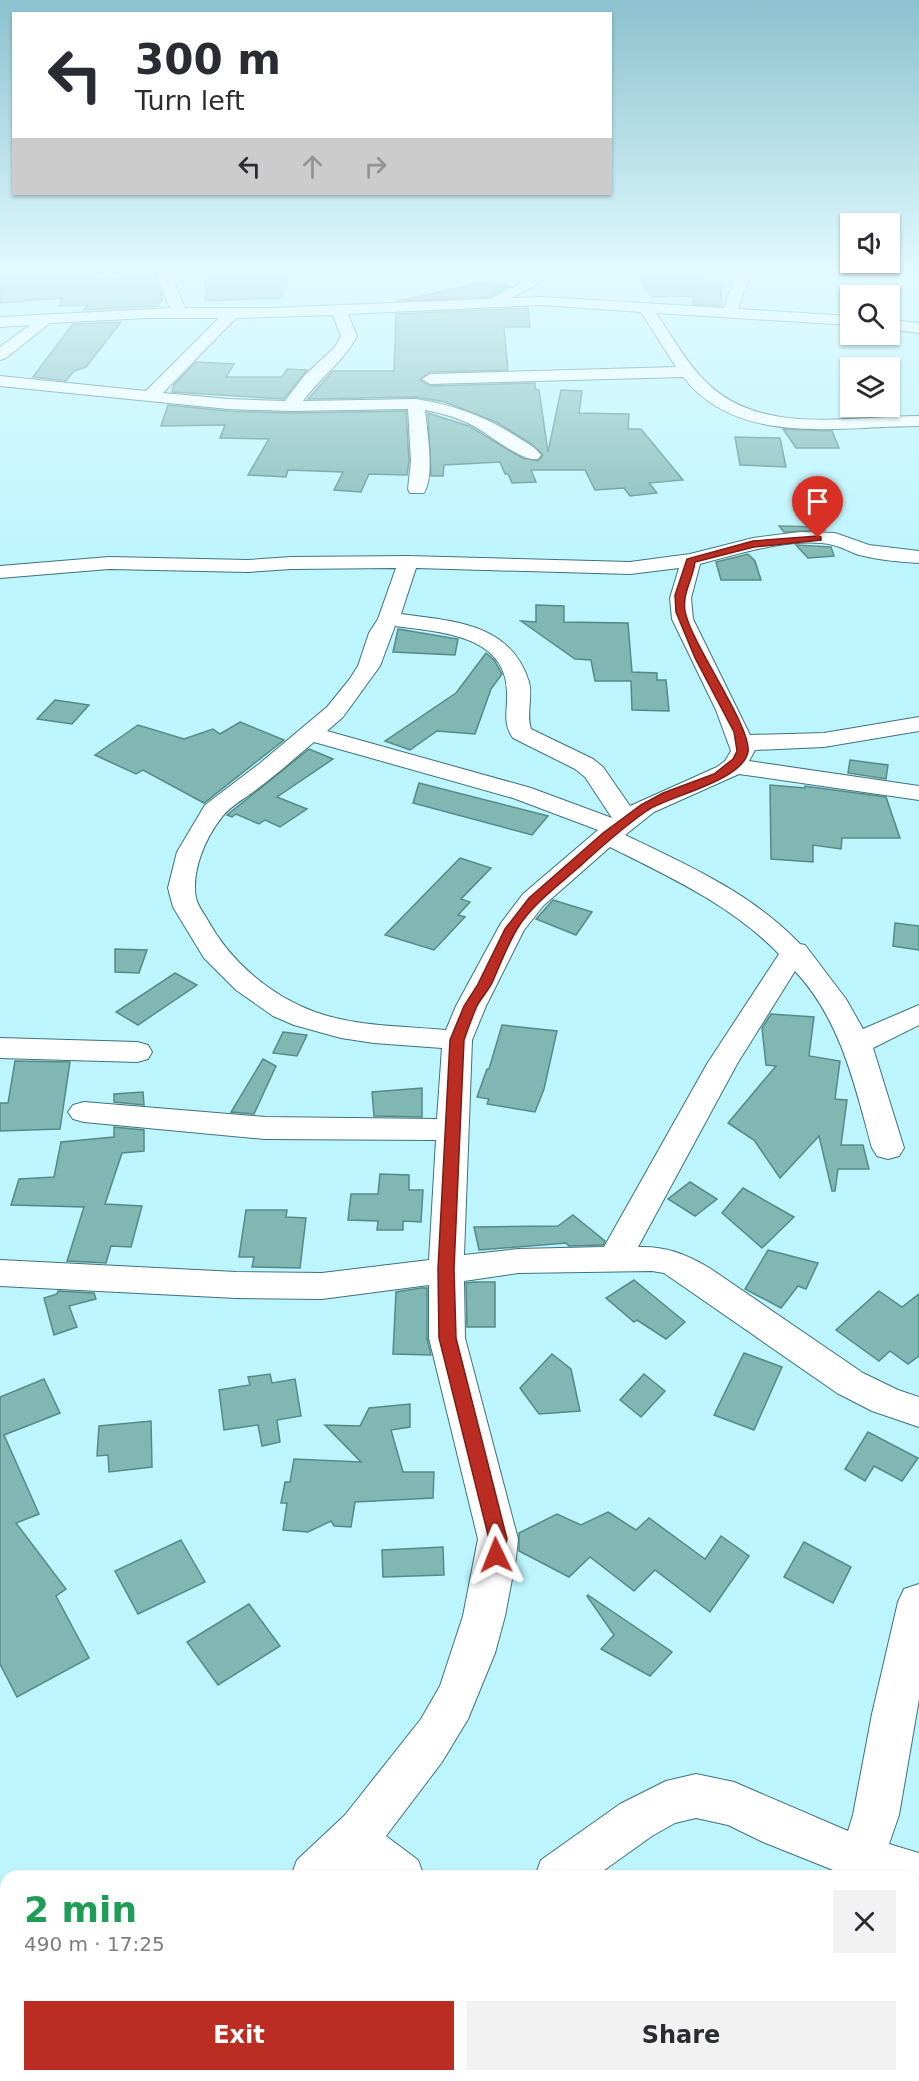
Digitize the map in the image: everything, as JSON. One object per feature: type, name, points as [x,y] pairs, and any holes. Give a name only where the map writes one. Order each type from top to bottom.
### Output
[{"type":"street","points":[[152,395],[176,370]]},
{"type":"street","points":[[290,406],[319,370]]},
{"type":"street","points":[[430,379],[688,372],[715,399],[744,413],[770,421],[802,424],[919,422]]},
{"type":"street","points":[[0,381],[56,383],[229,404],[290,406],[416,404],[456,410],[472,417],[532,455]]},
{"type":"street","points":[[416,404],[420,461],[417,489]]},
{"type":"street","points":[[0,572],[109,563],[248,566],[291,563],[408,562],[630,568],[690,561],[753,544],[800,538],[835,539],[864,550],[889,555],[919,557]]},
{"type":"street","points":[[321,1870],[354,1841],[424,1753],[460,1692],[485,1619],[493,1571],[498,1539],[447,1338],[446,1269],[457,1040],[471,1006],[511,929],[533,900],[645,807],[718,776],[737,755],[739,732],[700,658],[681,612],[680,595],[689,572],[690,561]]},
{"type":"street","points":[[408,562],[389,619],[380,633],[369,666],[357,684],[335,712],[310,734],[268,769],[219,804],[207,819],[183,869],[183,898],[201,936],[243,983],[292,1013],[325,1026],[457,1040]]},
{"type":"street","points":[[389,619],[469,633],[494,642],[505,654],[517,676],[519,689],[516,726],[521,733],[584,764],[594,772],[617,829]]},
{"type":"street","points":[[737,755],[919,724]]},
{"type":"street","points":[[310,734],[522,793],[617,829],[767,927],[795,951],[836,1006],[856,1044],[888,1148]]},
{"type":"street","points":[[737,755],[919,793]]},
{"type":"street","points":[[614,1260],[723,1061],[761,998],[795,951]]},
{"type":"street","points":[[856,1044],[919,1014]]},
{"type":"street","points":[[0,1048],[137,1052]]},
{"type":"street","points":[[84,1112],[265,1128],[452,1130]]},
{"type":"street","points":[[0,1273],[236,1285],[322,1286],[518,1261],[652,1258],[672,1262],[850,1383],[885,1401],[919,1412]]},
{"type":"street","points":[[861,1859],[876,1815],[894,1714],[919,1602]]},
{"type":"street","points":[[566,1870],[636,1820],[666,1803],[696,1796],[734,1804],[779,1826],[861,1859],[899,1870]]},
{"type":"street","points":[[354,1841],[393,1870]]},
{"type":"building","points":[[38,370],[77,370],[66,381],[33,377]]},
{"type":"building","points":[[188,370],[230,370],[226,377],[282,377],[286,370],[307,370],[284,399],[172,392],[174,385]]},
{"type":"building","points":[[504,370],[430,372],[420,380],[430,386],[535,383],[535,389],[539,390],[548,452],[561,390],[582,391],[579,413],[629,414],[628,429],[641,429],[683,480],[649,483],[657,493],[630,496],[624,488],[595,490],[585,470],[531,470],[536,482],[512,483],[500,462],[444,465],[443,476],[431,476],[428,413],[469,426],[522,458],[538,461],[543,455],[532,444],[496,422],[445,402],[416,397],[308,399],[333,371]]},
{"type":"building","points":[[168,405],[228,411],[290,413],[406,411],[409,461],[407,475],[369,474],[361,492],[334,490],[343,472],[288,470],[286,477],[248,475],[269,439],[220,438],[225,425],[161,426]]},
{"type":"building","points":[[783,429],[832,431],[839,448],[796,448]]},
{"type":"building","points":[[735,437],[780,438],[786,467],[740,465]]},
{"type":"building","points":[[779,526],[824,527],[825,530],[784,532]]},
{"type":"building","points":[[796,545],[831,547],[834,556],[808,558]]},
{"type":"building","points":[[748,554],[755,561],[761,580],[721,580],[716,562]]},
{"type":"building","points":[[536,605],[564,606],[564,622],[628,623],[632,672],[657,673],[657,680],[666,680],[669,711],[632,710],[631,681],[595,681],[591,660],[575,659],[521,621],[536,622]]},
{"type":"building","points":[[398,629],[458,639],[455,655],[393,652]]},
{"type":"building","points":[[486,653],[494,660],[502,674],[491,689],[475,734],[437,731],[410,750],[385,741],[456,693]]},
{"type":"building","points":[[55,700],[89,705],[72,724],[37,719]]},
{"type":"building","points":[[240,722],[284,740],[204,803],[143,770],[136,774],[95,755],[138,725],[184,739],[213,729],[220,734]]},
{"type":"building","points":[[309,749],[333,759],[277,797],[307,809],[280,827],[265,820],[259,824],[236,814],[232,817],[227,815]]},
{"type":"building","points":[[850,760],[888,765],[886,779],[848,773]]},
{"type":"building","points":[[419,783],[548,816],[532,835],[413,803]]},
{"type":"building","points":[[770,785],[805,788],[805,786],[886,797],[900,838],[842,838],[841,849],[813,845],[813,862],[771,859]]},
{"type":"building","points":[[460,858],[491,868],[461,899],[470,902],[458,915],[465,917],[434,950],[385,935]]},
{"type":"building","points":[[553,900],[592,912],[576,935],[536,919]]},
{"type":"building","points":[[895,923],[919,926],[919,950],[893,946]]},
{"type":"building","points":[[115,949],[147,950],[139,973],[115,972]]},
{"type":"building","points":[[175,973],[197,985],[138,1025],[116,1012]]},
{"type":"building","points":[[771,1014],[814,1017],[809,1056],[840,1061],[835,1099],[847,1100],[841,1145],[863,1145],[869,1169],[838,1169],[835,1191],[832,1191],[819,1136],[780,1178],[754,1140],[728,1123],[776,1066],[766,1065],[762,1028]]},
{"type":"building","points":[[502,1025],[557,1031],[544,1089],[535,1112],[487,1104],[489,1099],[477,1097],[487,1069],[489,1069]]},
{"type":"building","points":[[283,1032],[307,1035],[297,1056],[273,1053]]},
{"type":"building","points":[[263,1059],[276,1066],[254,1114],[231,1112]]},
{"type":"building","points":[[15,1061],[70,1062],[60,1129],[0,1131],[0,1103],[8,1103]]},
{"type":"building","points":[[422,1088],[422,1117],[374,1116],[372,1092]]},
{"type":"building","points":[[143,1092],[144,1105],[114,1102],[114,1094]]},
{"type":"building","points":[[114,1127],[144,1130],[144,1151],[122,1153],[105,1204],[142,1206],[131,1247],[111,1246],[106,1263],[67,1261],[84,1207],[11,1205],[19,1179],[54,1177],[61,1142],[114,1137]]},
{"type":"building","points":[[380,1174],[409,1175],[409,1190],[423,1190],[421,1222],[403,1221],[403,1230],[377,1230],[378,1221],[348,1220],[351,1194],[378,1194]]},
{"type":"building","points":[[690,1182],[717,1199],[695,1216],[668,1199]]},
{"type":"building","points":[[743,1188],[794,1217],[762,1248],[722,1213]]},
{"type":"building","points":[[246,1210],[287,1210],[286,1217],[306,1218],[300,1268],[252,1267],[254,1257],[239,1257]]},
{"type":"building","points":[[573,1215],[605,1241],[603,1245],[569,1246],[566,1243],[479,1250],[474,1227],[558,1226]]},
{"type":"building","points":[[768,1250],[818,1263],[806,1289],[798,1286],[781,1308],[745,1289]]},
{"type":"building","points":[[634,1280],[685,1322],[666,1339],[637,1320],[634,1322],[606,1298]]},
{"type":"building","points":[[495,1282],[495,1327],[467,1327],[466,1283]]},
{"type":"building","points":[[427,1288],[427,1338],[431,1355],[393,1354],[396,1292]]},
{"type":"building","points":[[58,1291],[94,1293],[96,1299],[69,1306],[77,1327],[54,1335],[44,1298],[57,1294]]},
{"type":"building","points":[[879,1291],[902,1307],[919,1294],[919,1356],[908,1364],[890,1351],[879,1361],[836,1330]]},
{"type":"building","points":[[744,1353],[782,1367],[754,1430],[714,1415]]},
{"type":"building","points":[[552,1354],[571,1369],[580,1411],[539,1414],[520,1388]]},
{"type":"building","points":[[270,1374],[272,1383],[295,1379],[301,1416],[277,1420],[280,1442],[262,1446],[258,1425],[224,1430],[219,1390],[250,1385],[248,1377]]},
{"type":"building","points":[[644,1374],[665,1391],[641,1417],[620,1400]]},
{"type":"building","points":[[44,1379],[60,1413],[4,1435],[39,1514],[16,1523],[66,1589],[56,1596],[89,1658],[17,1697],[0,1664],[0,1397]]},
{"type":"building","points":[[410,1404],[410,1427],[391,1430],[403,1472],[434,1472],[433,1498],[355,1502],[351,1527],[334,1526],[331,1521],[308,1532],[283,1530],[287,1503],[281,1503],[285,1482],[290,1482],[294,1459],[361,1462],[325,1425],[360,1426],[369,1408]]},
{"type":"building","points":[[151,1421],[152,1467],[109,1472],[108,1455],[97,1456],[99,1426]]},
{"type":"building","points":[[868,1432],[918,1458],[902,1481],[874,1466],[865,1481],[845,1469]]},
{"type":"building","points":[[608,1512],[636,1530],[649,1518],[705,1559],[721,1536],[749,1556],[710,1612],[655,1570],[634,1591],[590,1557],[569,1577],[519,1551],[519,1533],[557,1514],[581,1525]]},
{"type":"building","points":[[181,1540],[205,1582],[138,1614],[115,1571]]},
{"type":"building","points":[[804,1542],[851,1567],[833,1603],[784,1577]]},
{"type":"building","points":[[443,1547],[444,1575],[383,1577],[382,1550]]},
{"type":"building","points":[[588,1595],[672,1652],[650,1676],[601,1649],[614,1635]]},
{"type":"building","points":[[249,1604],[280,1646],[218,1685],[187,1642]]},
{"type":"route","points":[[496,1555],[498,1539],[447,1338],[446,1269],[457,1040],[471,1006],[511,929],[533,900],[616,828],[645,807],[718,776],[734,766],[738,760],[742,751],[739,732],[700,658],[681,612],[680,595],[689,572],[690,561],[753,544],[818,538]]}]
